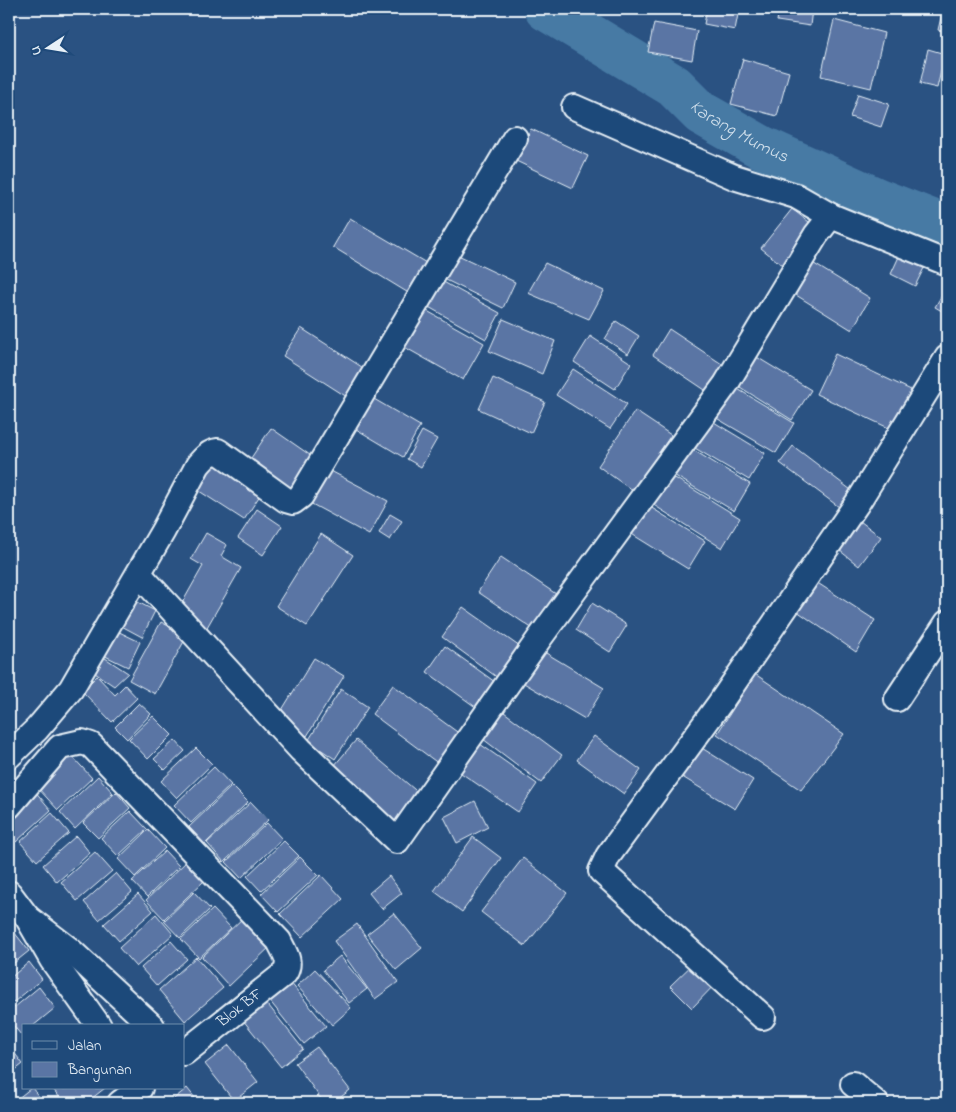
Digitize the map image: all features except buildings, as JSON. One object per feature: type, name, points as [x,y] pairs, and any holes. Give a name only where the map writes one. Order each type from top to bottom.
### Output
[{"type":"street","points":[[574,107],[734,177],[796,196],[831,216],[947,263]]},
{"type":"street","points":[[9,756],[38,730],[72,689],[139,574],[198,465],[212,452],[218,451],[286,500],[293,502],[301,496],[515,138]]},
{"type":"street","points":[[139,574],[301,750],[396,842],[544,632],[726,384],[816,235],[831,216]]},
{"type":"street","points":[[762,1017],[601,871],[608,856],[720,703],[858,502],[947,358]]},
{"type":"street","points":[[897,699],[947,623]]},
{"type":"street","name":"Blok BF","points":[[9,806],[60,747],[82,742],[91,745],[278,941],[288,959],[288,967],[285,973],[185,1052]]},
{"type":"street","points":[[9,893],[27,917],[52,960],[99,1024]]},
{"type":"street","points":[[27,917],[70,950],[150,1024]]},
{"type":"street","points":[[853,1084],[876,1103]]},
{"type":"street","points":[[120,1103],[137,1090]]},
{"type":"waterway","name":"Karang Mumus","points":[[546,9],[674,86],[701,113],[761,147],[878,200],[947,227]]}]
